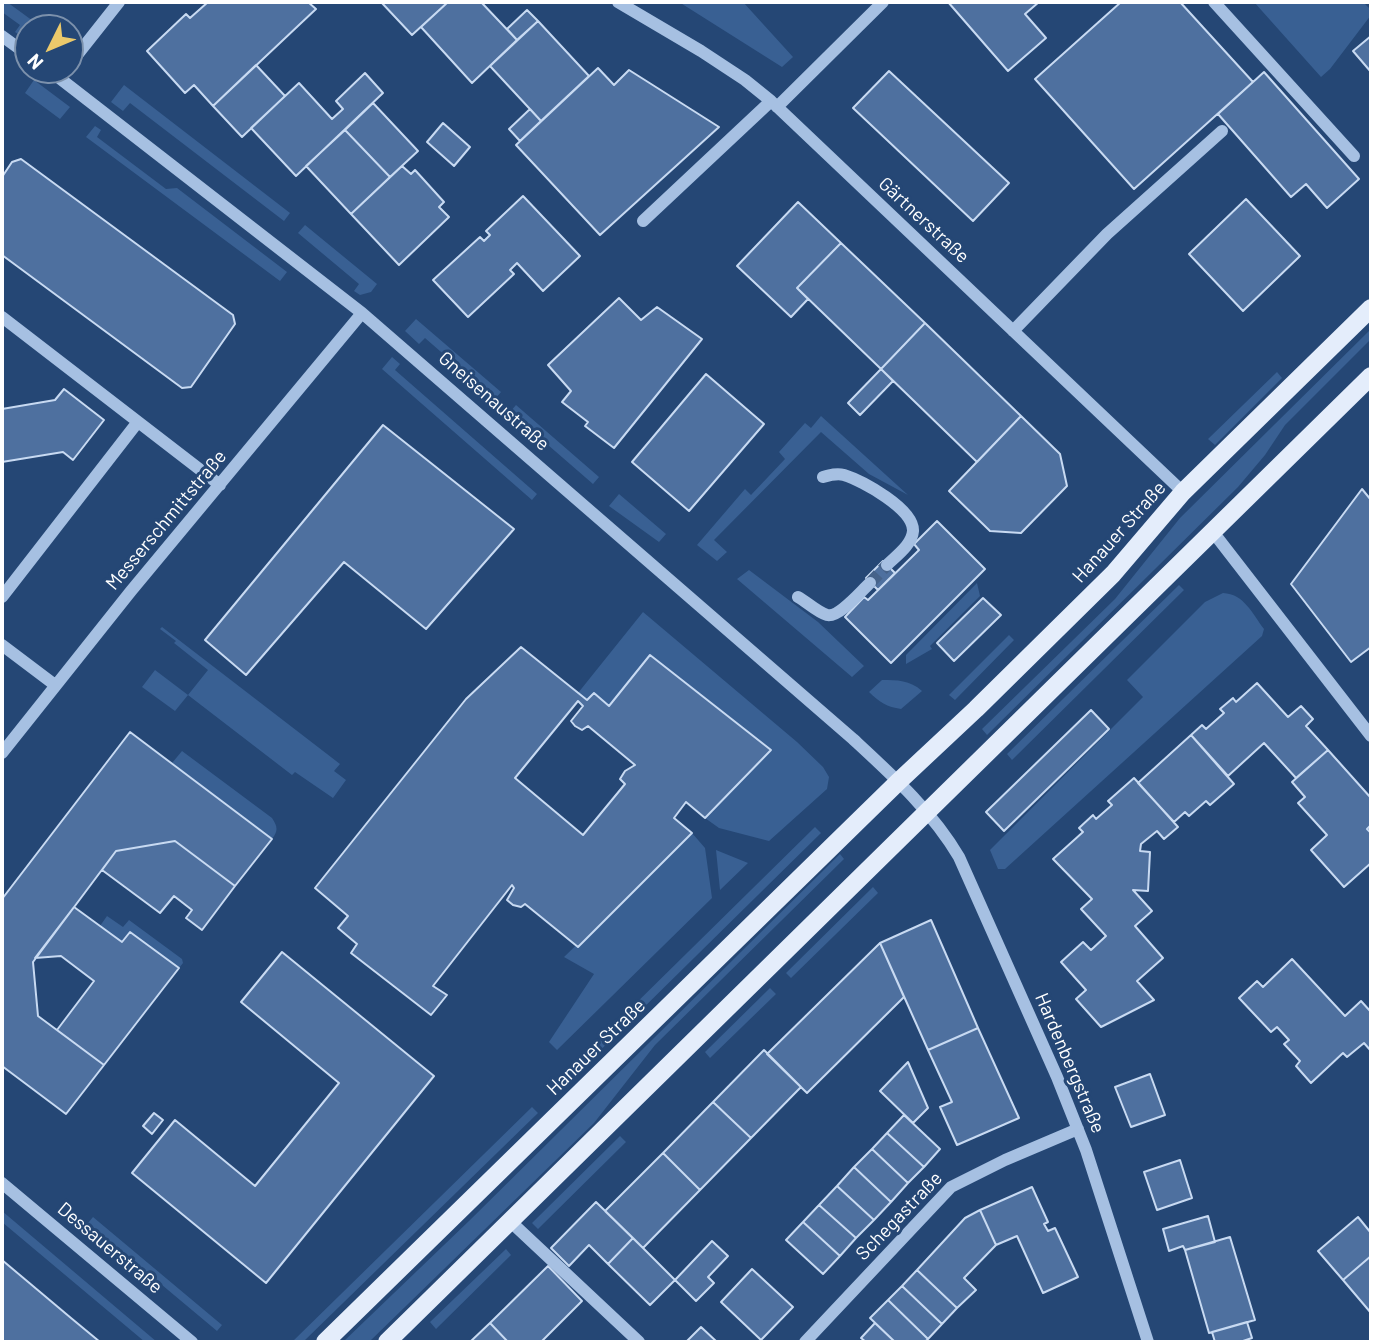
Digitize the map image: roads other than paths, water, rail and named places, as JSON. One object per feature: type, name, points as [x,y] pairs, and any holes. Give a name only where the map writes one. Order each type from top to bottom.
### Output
[{"type":"main road","name":"Hanauer Straße","points":[[325,1342],[976,709],[1103,583],[1183,492],[1371,308]]},
{"type":"main road","points":[[387,1342],[1371,377]]},
{"type":"street","points":[[84,46],[119,2]]},
{"type":"street","name":"Gärtnerstraße","points":[[618,2],[746,80],[774,104],[1183,492]]},
{"type":"street","points":[[643,221],[883,2]]},
{"type":"street","points":[[1214,2],[1354,156]]},
{"type":"street","name":"Gneisenaustraße","points":[[72,84],[362,313],[699,604],[898,782]]},
{"type":"street","points":[[1013,331],[1107,234],[1222,131]]},
{"type":"street","name":"Messerschmittstraße","points":[[2,753],[362,313]]},
{"type":"street","points":[[2,317],[219,485]]},
{"type":"street","points":[[2,597],[137,423]]},
{"type":"street","points":[[822,477],[843,474],[893,502],[907,514],[913,528],[912,537],[887,565]]},
{"type":"street","points":[[1213,532],[1371,736]]},
{"type":"street","points":[[798,597],[831,615],[838,613],[870,583]]},
{"type":"street","points":[[2,645],[55,685]]},
{"type":"street","points":[[898,782],[927,813]]},
{"type":"street","name":"Hardenbergstraße","points":[[927,813],[947,838],[969,880],[1078,1129],[1114,1231],[1148,1342]]},
{"type":"street","name":"Schegastraße","points":[[805,1342],[951,1187],[993,1165],[1078,1129]]},
{"type":"street","name":"Dessauerstraße","points":[[2,1183],[192,1342]]},
{"type":"street","points":[[511,1222],[639,1342]]},
{"type":"tunnel","points":[[870,583],[887,565]]}]
